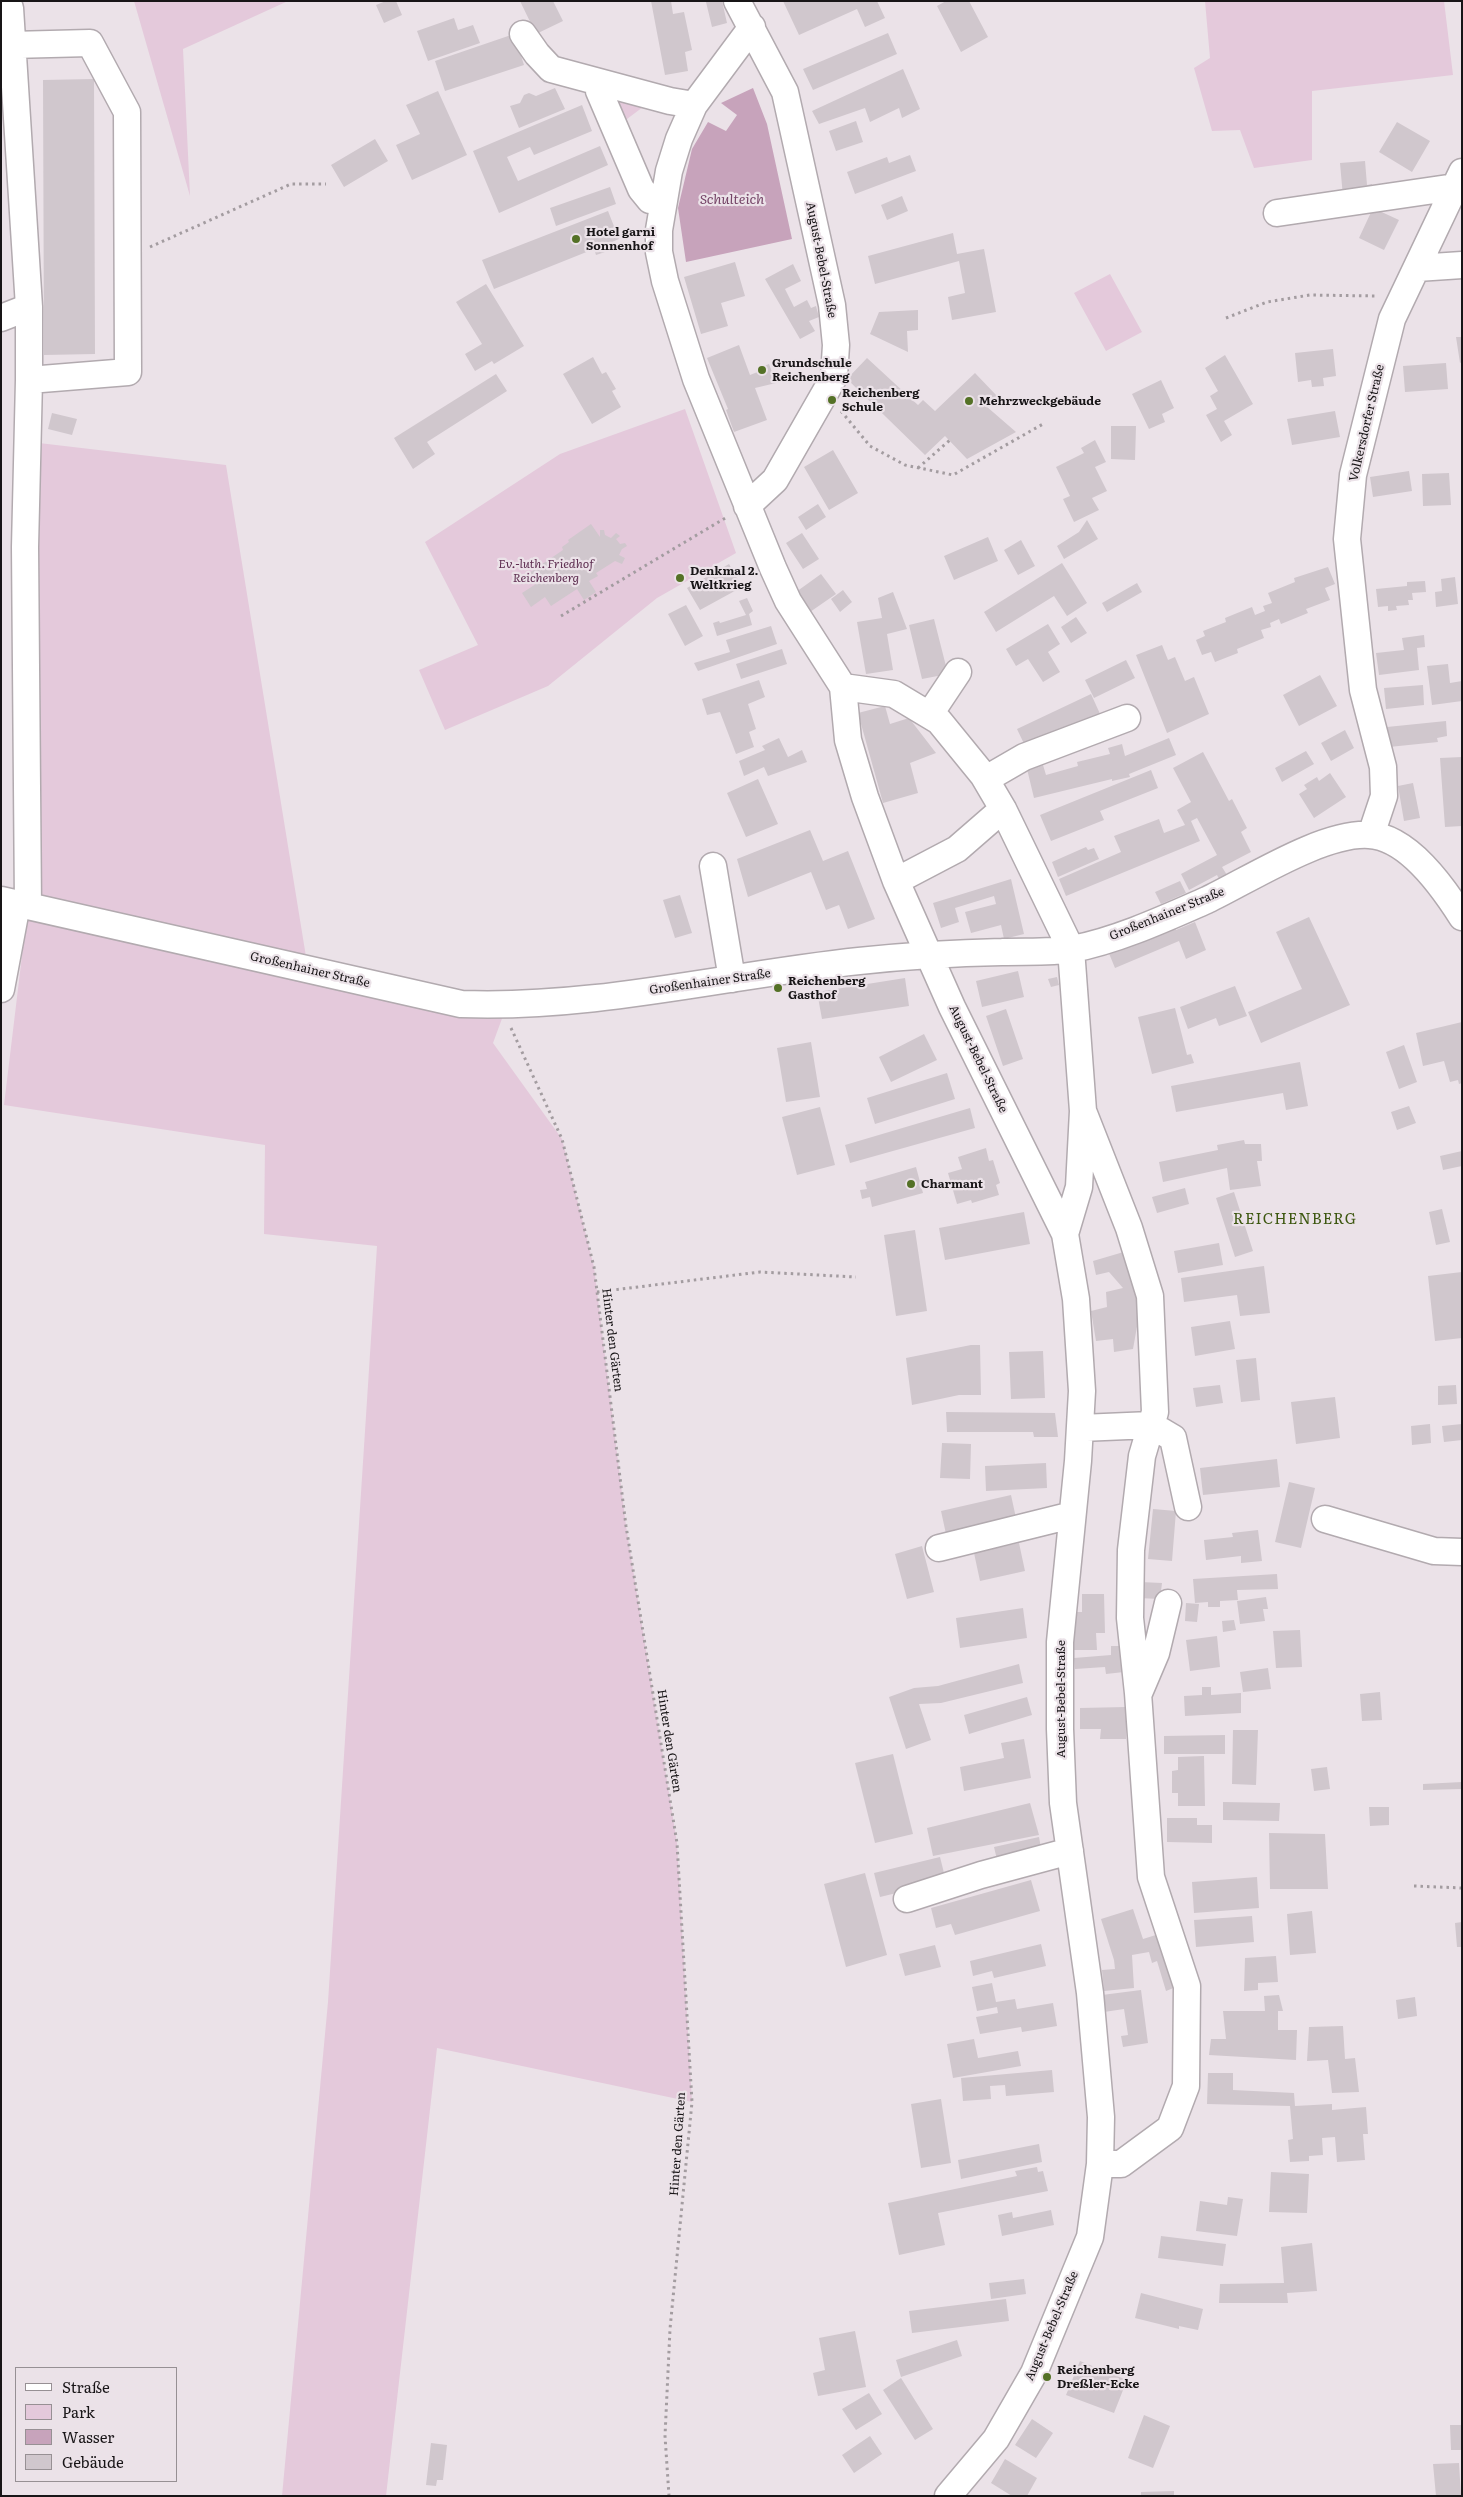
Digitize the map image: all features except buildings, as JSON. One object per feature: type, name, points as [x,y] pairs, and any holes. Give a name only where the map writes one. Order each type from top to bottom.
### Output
[{"type":"street","name":"August-Bebel-Straße","points":[[737,1],[752,26],[785,92],[832,305],[836,345],[834,377],[775,480],[747,506]]},
{"type":"street","points":[[1,6],[10,8],[29,308],[30,380],[15,903],[1,989]]},
{"type":"street","name":"August-Bebel-Straße","points":[[752,26],[694,105],[677,147],[670,170],[659,230],[659,252],[665,281],[696,379],[747,506],[788,601],[843,687],[851,749],[864,797],[896,881],[952,1007],[1065,1234],[1076,1299],[1082,1391],[1081,1428],[1060,1642],[1060,1729],[1063,1803],[1090,1993],[1101,2117],[1100,2164],[1090,2238],[1034,2372],[996,2439],[948,2496]]},
{"type":"street","points":[[523,34],[537,54],[551,69],[670,102],[694,105]]},
{"type":"street","points":[[11,45],[90,43],[127,112],[128,372],[30,380]]},
{"type":"street","points":[[602,82],[599,91],[641,189],[650,200],[664,202]]},
{"type":"street","points":[[1277,213],[1458,180]]},
{"type":"street","name":"Volkersdorfer Straße","points":[[1371,835],[1384,796],[1383,767],[1363,690],[1347,538],[1353,475],[1392,319],[1458,180]]},
{"type":"street","points":[[1417,268],[1462,265]]},
{"type":"street","points":[[1,318],[29,308]]},
{"type":"street","points":[[930,714],[958,672]]},
{"type":"street","name":"August-Bebel-Straße","points":[[843,687],[894,694],[939,721],[986,779],[1003,809],[1071,949],[1083,1111],[1080,1187],[1065,1234]]},
{"type":"street","points":[[986,779],[1024,757],[1128,718]]},
{"type":"street","points":[[896,881],[957,849],[1003,809]]},
{"type":"street","name":"Großenhainer Straße","points":[[15,903],[461,1004],[507,1005],[631,993],[856,961],[928,954],[1071,949],[1128,932],[1206,900],[1302,852],[1348,836],[1371,835],[1398,845],[1424,866],[1449,896],[1462,917]]},
{"type":"street","points":[[713,866],[732,979]]},
{"type":"street","name":"August-Bebel-Straße","points":[[1083,1111],[1129,1228],[1150,1296],[1155,1412],[1142,1456],[1131,1550],[1130,1618],[1138,1693],[1151,1877],[1187,1986],[1186,2086],[1170,2128],[1121,2164],[1100,2164]]},
{"type":"street","points":[[1081,1428],[1151,1425],[1174,1438],[1188,1507]]},
{"type":"street","points":[[939,1548],[1072,1515]]},
{"type":"street","points":[[1325,1519],[1434,1551],[1462,1552]]},
{"type":"street","name":"August-Bebel-Straße","points":[[1138,1693],[1156,1653],[1168,1602]]},
{"type":"street","points":[[907,1899],[982,1875],[1070,1851]]},
{"type":"path","points":[[128,256],[291,184],[326,184]]},
{"type":"path","points":[[1226,318],[1267,302],[1310,295],[1403,297]]},
{"type":"path","points":[[823,396],[838,408],[870,446],[905,465],[952,475],[1043,424]]},
{"type":"path","points":[[918,468],[950,440]]},
{"type":"path","points":[[561,616],[747,506]]},
{"type":"path","name":"Hinter den Gärten","points":[[507,1005],[512,1033],[562,1139],[594,1267],[626,1526],[677,1853],[692,2102],[670,2329],[665,2436],[669,2496]]},
{"type":"path","points":[[597,1292],[760,1272],[856,1277]]},
{"type":"path","points":[[1414,1886],[1462,1888]]},
{"type":"green space","points":[[134,1],[288,1],[183,49],[190,196]]},
{"type":"green space","points":[[1205,1],[1444,1],[1453,75],[1312,91],[1312,160],[1254,168],[1240,130],[1212,131],[1194,68],[1210,58]]},
{"type":"green space","points":[[607,94],[647,104],[619,125]]},
{"type":"green space","points":[[1110,274],[1142,332],[1106,351],[1074,293]]},
{"type":"green space","name":"Ev.-luth. Friedhof Reichenberg","points":[[685,409],[736,553],[657,598],[548,686],[445,730],[419,670],[478,645],[425,542],[560,454]]},
{"type":"green space","points":[[39,443],[226,465],[308,969],[507,1005],[493,1043],[562,1139],[594,1267],[626,1526],[677,1843],[692,2102],[437,2048],[386,2496],[282,2496],[328,2002],[377,1246],[264,1234],[265,1145],[4,1105],[28,906]]},
{"type":"water","name":"Schulteich","points":[[753,88],[767,124],[792,239],[686,262],[678,208],[692,149],[708,122],[726,131],[737,115],[721,103]]},
{"type":"place","name":"Hotel garni Sonnenhof","points":[[576,239]]},
{"type":"place","name":"Grundschule Reichenberg","points":[[762,370]]},
{"type":"place","name":"Reichenberg Schule","points":[[832,400]]},
{"type":"place","name":"Mehrzweckgebäude","points":[[969,401]]},
{"type":"place","name":"Denkmal 2. Weltkrieg","points":[[680,578]]},
{"type":"place","name":"Reichenberg Gasthof","points":[[778,988]]},
{"type":"place","name":"Charmant","points":[[911,1184]]},
{"type":"place","name":"Reichenberg Dreßler-Ecke","points":[[1047,2377]]},
{"type":"district","name":"REICHENBERG","points":[[1295,1220]]}]
